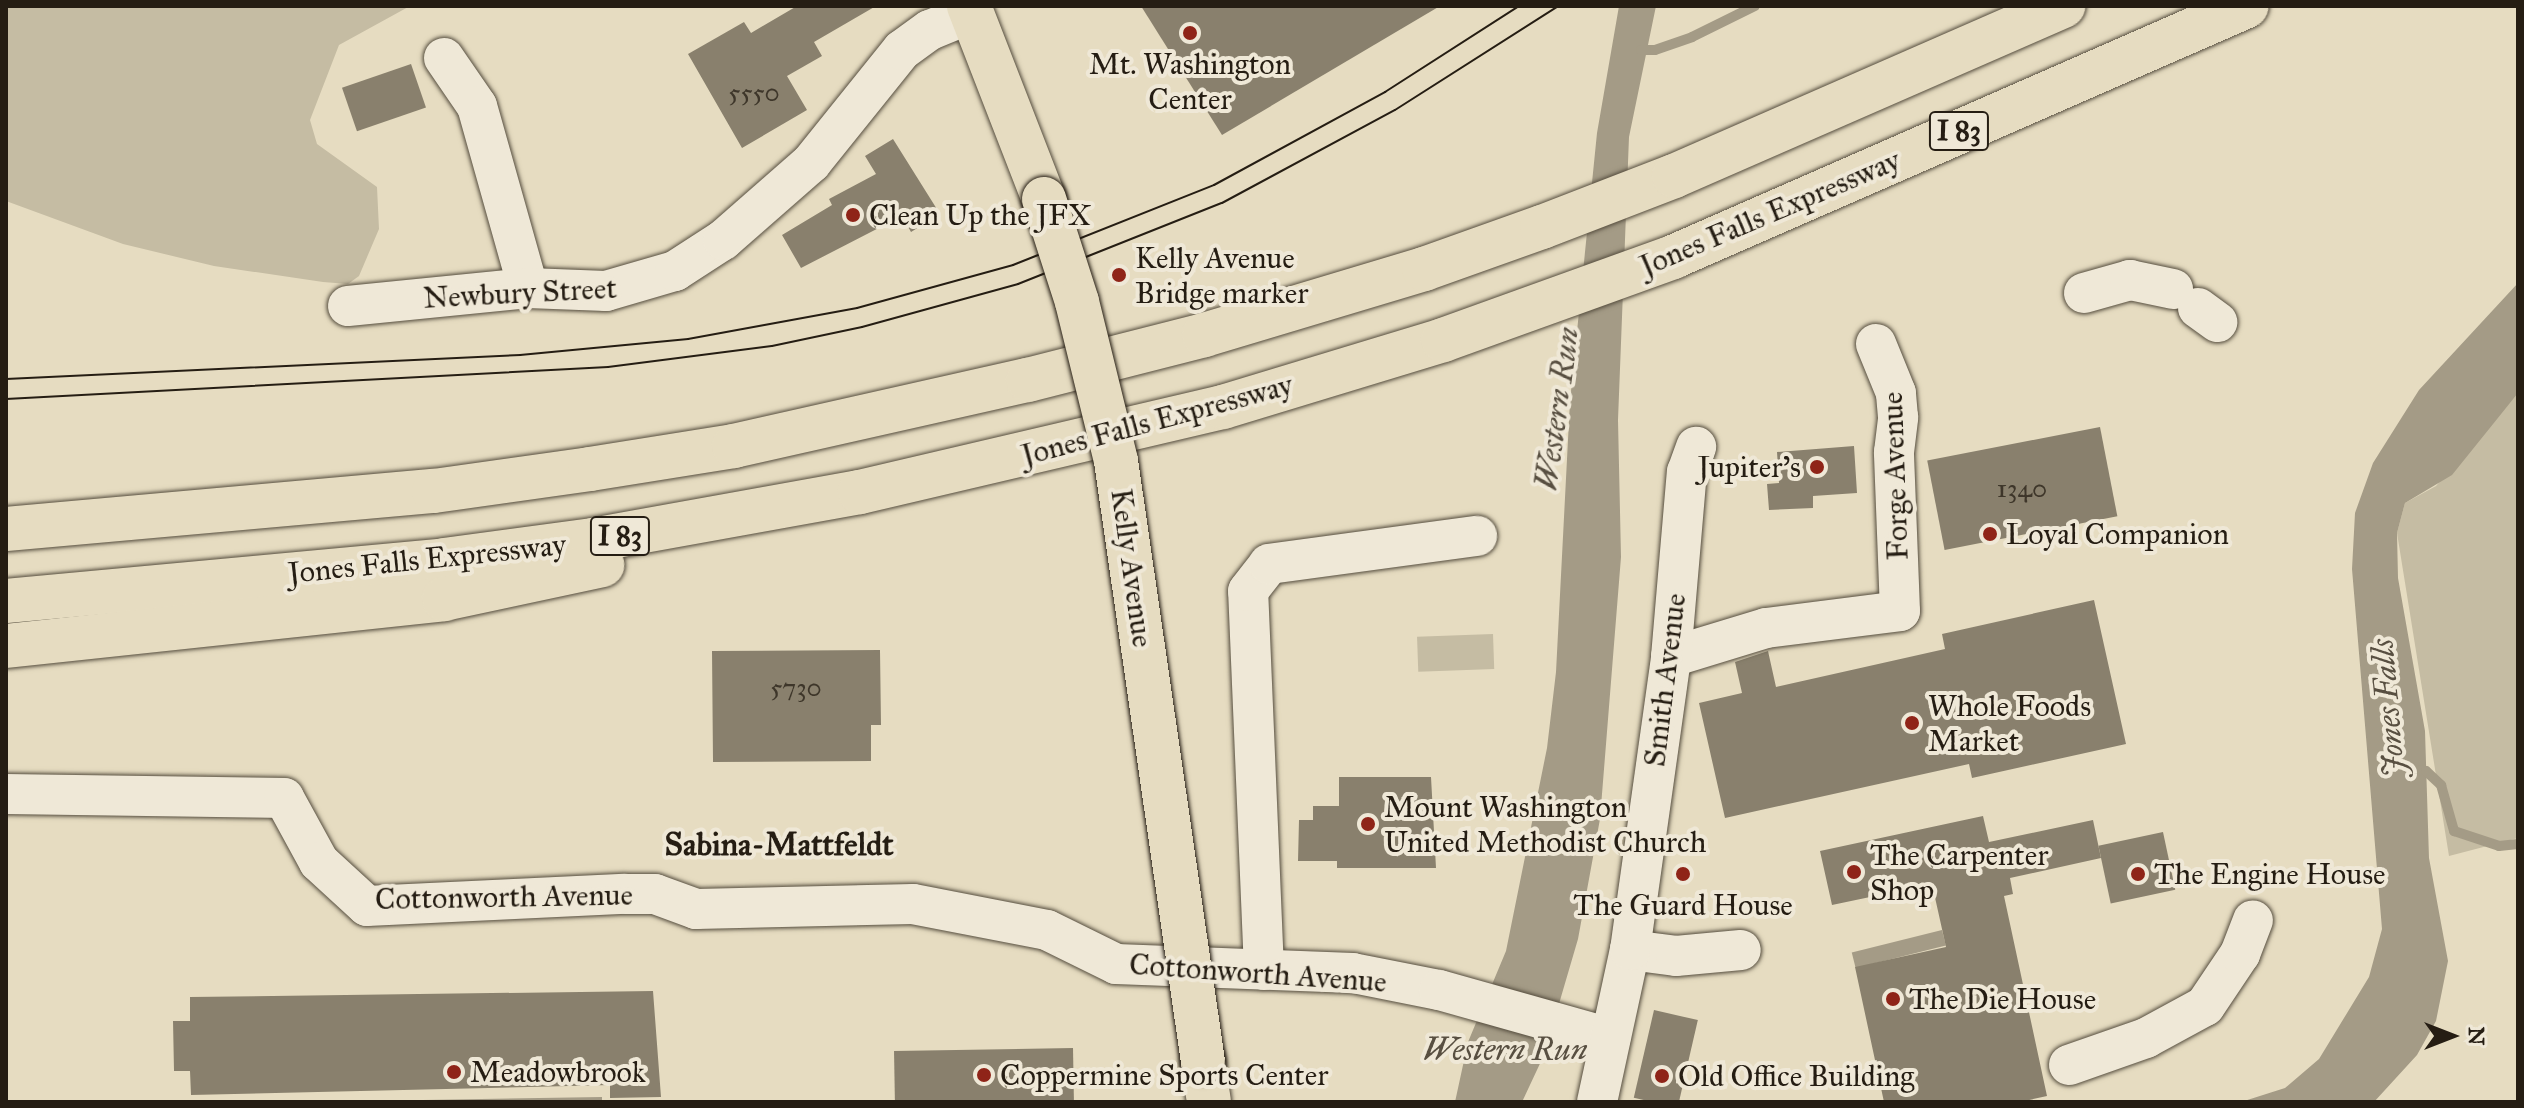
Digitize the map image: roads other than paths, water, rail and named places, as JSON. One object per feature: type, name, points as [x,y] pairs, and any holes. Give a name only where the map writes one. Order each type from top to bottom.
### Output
[{"type":"main road","name":"I 83","points":[[6,529],[434,491],[734,446],[1204,335],[1424,269],[1542,227],[1674,176],[2064,6]]},
{"type":"main road","name":"Jones Falls Expressway","points":[[6,601],[444,560],[742,516],[860,492],[1223,407],[1538,308],[1673,257],[2247,6]]},
{"type":"main road","name":"Kelly Avenue","points":[[970,9],[1044,199],[1077,302],[1116,461],[1209,1102]]},
{"type":"main road","points":[[6,646],[444,599],[612,563],[860,492]]},
{"type":"street","name":"Newbury Street","points":[[348,306],[528,288],[558,293],[639,286],[701,255],[811,163],[902,50],[930,30],[970,9]]},
{"type":"street","points":[[444,58],[477,106],[528,288]]},
{"type":"street","points":[[2084,293],[2130,280],[2196,306]]},
{"type":"street","name":"Forge Avenue","points":[[1671,657],[1766,628],[1900,611],[1894,452],[1898,417],[1892,381],[1876,344]]},
{"type":"street","name":"Smith Avenue","points":[[1597,1101],[1630,950],[1671,657],[1687,472],[1696,447]]},
{"type":"street","points":[[1264,970],[1248,591],[1269,564],[1477,536]]},
{"type":"street","name":"Cottonworth Avenue","points":[[6,794],[284,798],[319,862],[367,906],[625,894],[655,894],[696,909],[913,904],[1047,930],[1116,964],[1353,973],[1439,990],[1610,1038]]},
{"type":"street","points":[[2069,1065],[2146,1038],[2205,1006],[2240,954],[2253,920]]},
{"type":"street","points":[[1630,950],[1676,956],[1741,950]]},
{"type":"water","name":"Western Run","points":[[1619,6],[1656,6],[1629,137],[1618,420],[1621,557],[1600,819],[1578,939],[1544,1055],[1522,1102],[1455,1102],[1468,1042],[1506,951],[1547,748],[1556,672],[1570,401],[1597,133]]},
{"type":"water","name":"Jones Falls","points":[[2518,283],[2518,393],[2452,475],[2405,503],[2397,533],[2398,578],[2425,731],[2429,858],[2448,961],[2436,1021],[2417,1055],[2374,1102],[2241,1102],[2285,1088],[2319,1059],[2369,977],[2382,929],[2352,569],[2355,513],[2373,463],[2419,390]]},
{"type":"water","points":[[1942,930],[1946,946],[1856,968],[1852,952]]},
{"type":"water","points":[[602,1097],[602,1102],[307,1102]]},
{"type":"waterway","points":[[1641,50],[1655,50],[1692,37],[1755,6]]},
{"type":"waterway","points":[[2416,770],[2426,771],[2441,785],[2454,831],[2499,846],[2518,844]]},
{"type":"tram line","points":[[6,379],[520,355],[688,339],[857,308],[1013,265],[1214,185],[1385,92],[1519,6]]},
{"type":"tram line","points":[[6,399],[608,367],[772,346],[862,327],[1018,284],[1222,203],[1395,110],[1558,6]]},
{"type":"place","name":"Mt. Washington Center","points":[[1190,33]]},
{"type":"place","name":"Clean Up the JFX","points":[[853,215]]},
{"type":"place","name":"Kelly Avenue Bridge marker","points":[[1119,275]]},
{"type":"place","name":"Jupiter's","points":[[1817,467]]},
{"type":"place","name":"Loyal Companion","points":[[1990,534]]},
{"type":"place","name":"Whole Foods Market","points":[[1912,723]]},
{"type":"place","name":"Mount Washington United Methodist Church","points":[[1368,824]]},
{"type":"place","name":"The Carpenter Shop","points":[[1854,872]]},
{"type":"place","name":"The Guard House","points":[[1683,874]]},
{"type":"place","name":"The Engine House","points":[[2138,874]]},
{"type":"place","name":"The Die House","points":[[1893,999]]},
{"type":"place","name":"Meadowbrook","points":[[454,1072]]},
{"type":"place","name":"Coppermine Sports Center","points":[[984,1075]]},
{"type":"place","name":"Old Office Building","points":[[1662,1076]]},
{"type":"district","name":"Sabina-Mattfeldt","points":[[779,845]]}]
